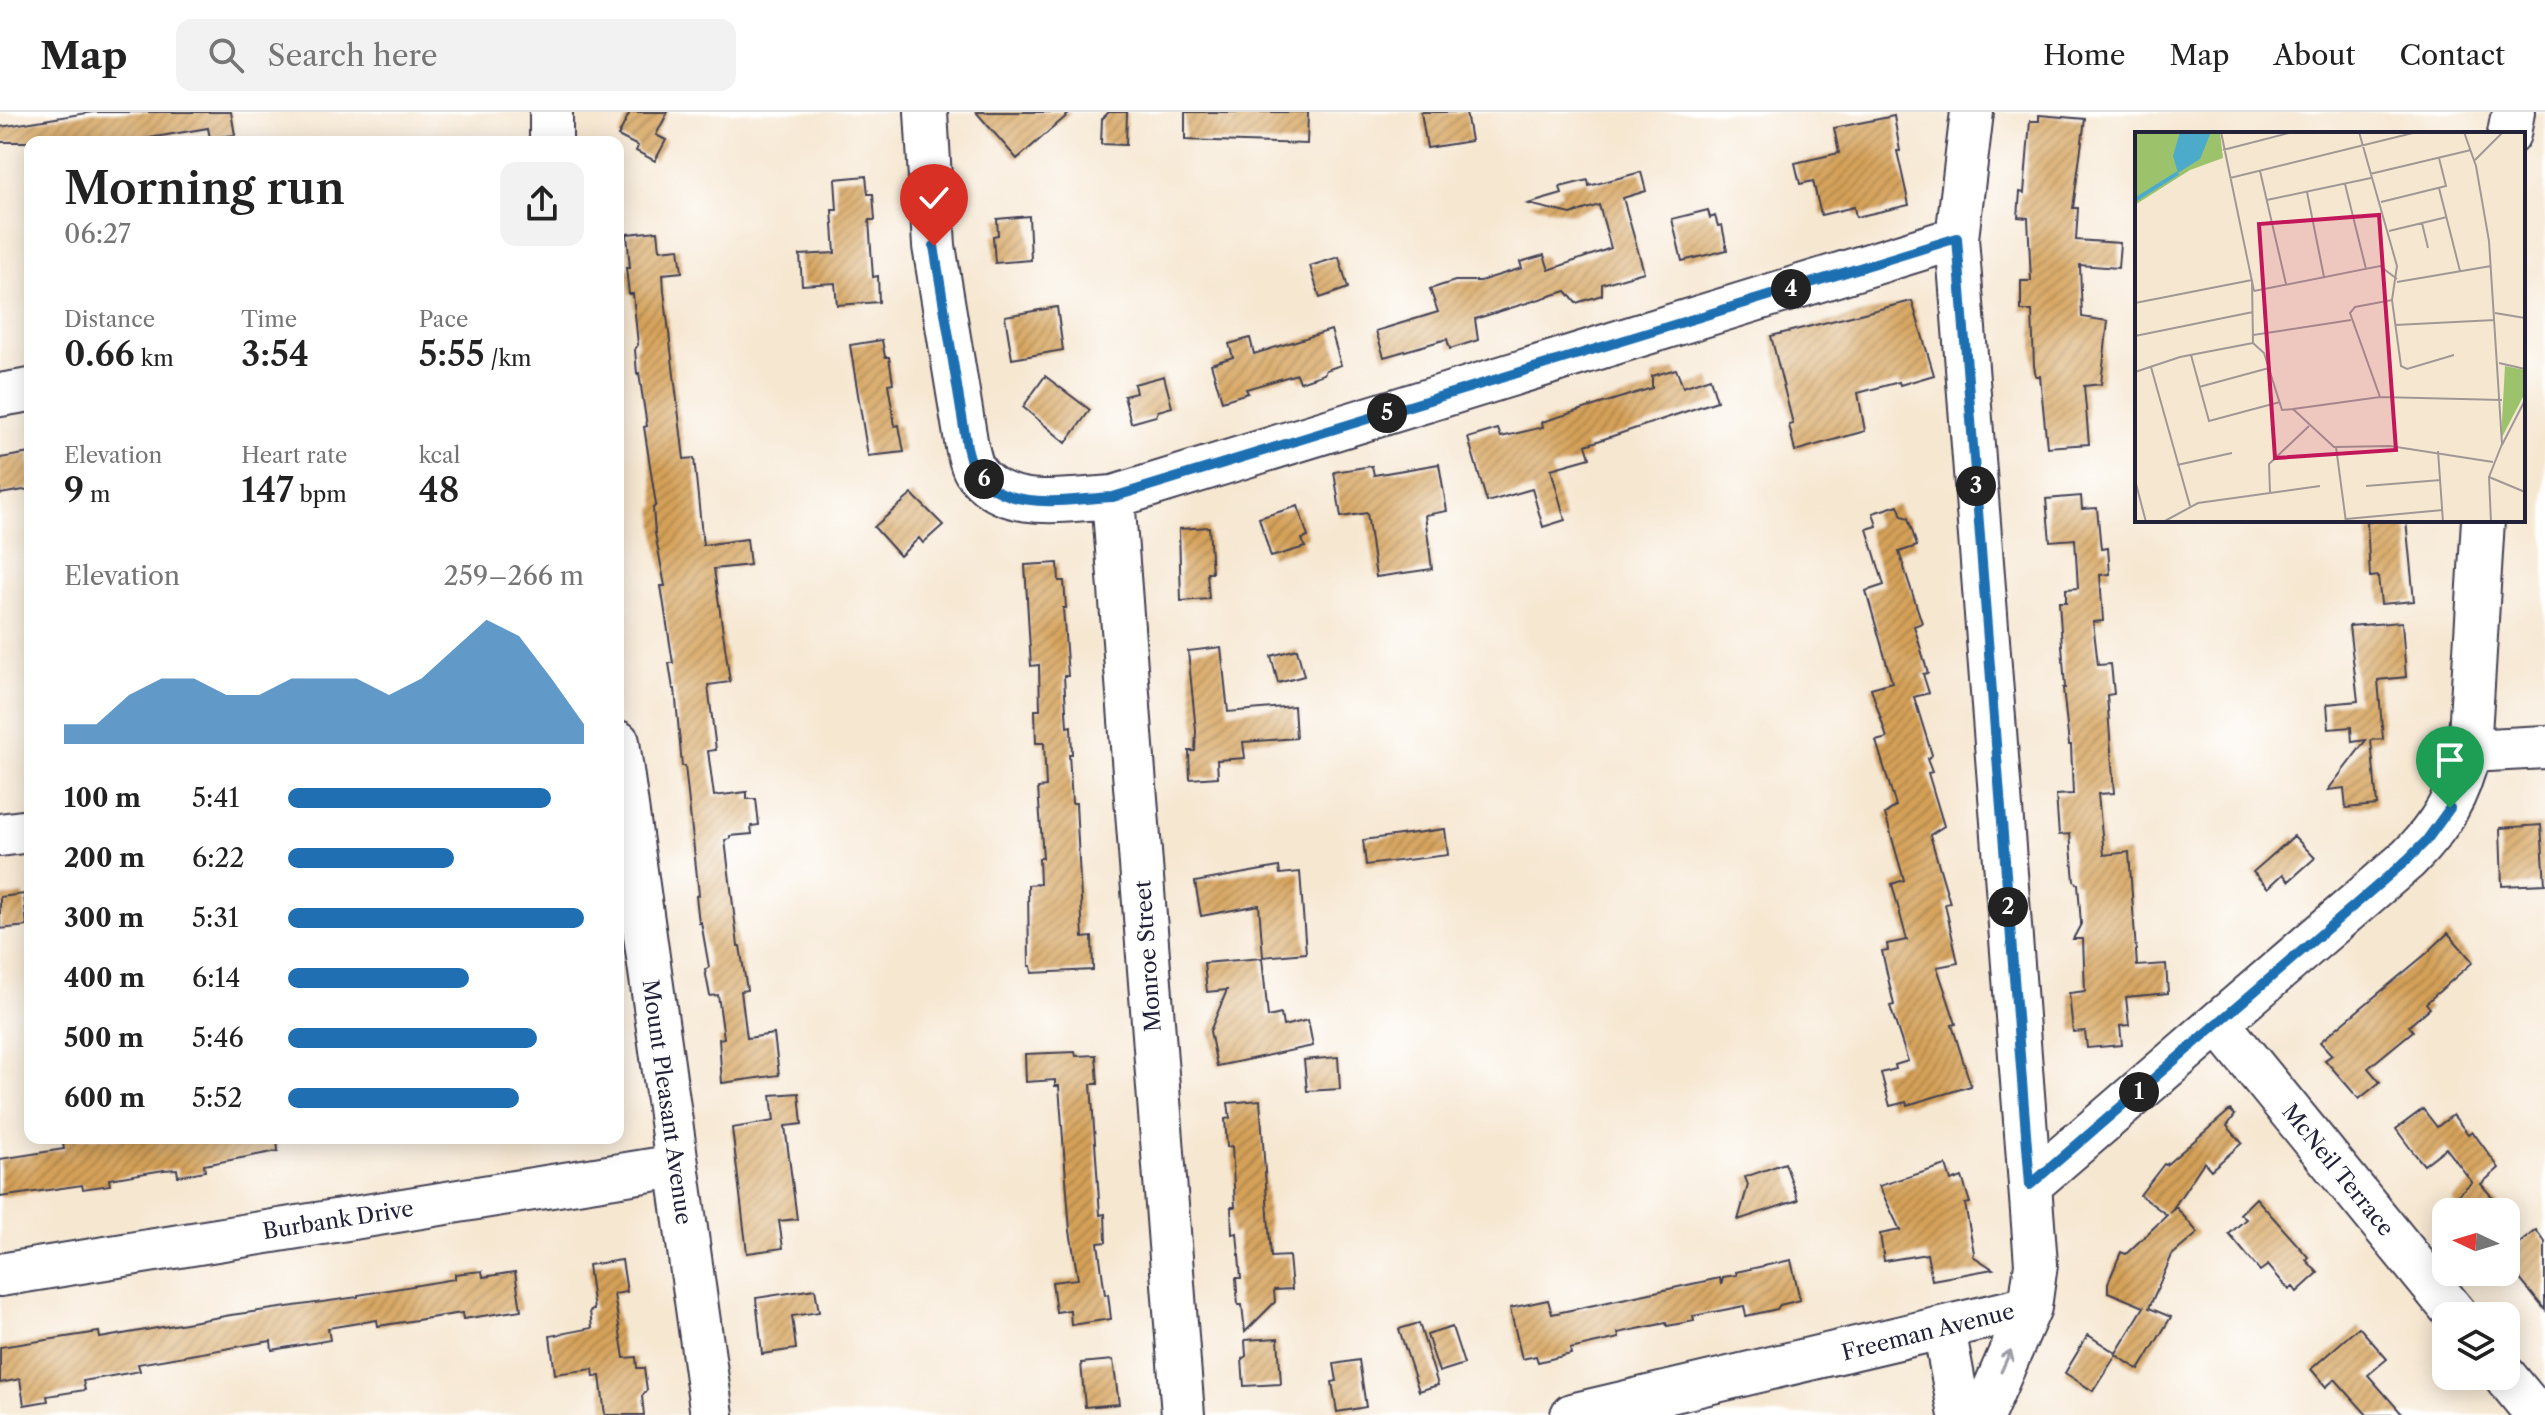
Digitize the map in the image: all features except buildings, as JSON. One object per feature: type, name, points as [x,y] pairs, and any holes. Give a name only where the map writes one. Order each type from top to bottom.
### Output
[{"type":"street","points":[[551,112],[551,136]]},
{"type":"street","points":[[926,112],[934,246],[967,447],[975,470],[990,486],[1008,496],[1032,501],[1113,497],[1957,238]]},
{"type":"street","name":"Freeman Avenue","points":[[1572,1415],[2030,1307],[2036,1264],[1957,238],[1972,112]]},
{"type":"street","points":[[2509,132],[2513,112]]},
{"type":"street","points":[[0,395],[24,391]]},
{"type":"street","name":"Monroe Street","points":[[1113,497],[1183,1415]]},
{"type":"street","points":[[2030,1185],[2219,1024],[2426,841],[2450,808],[2464,775],[2469,751],[2483,522]]},
{"type":"street","points":[[2469,751],[2545,747]]},
{"type":"street","name":"Mount Pleasant Avenue","points":[[624,793],[712,1415]]},
{"type":"street","points":[[0,835],[24,832]]},
{"type":"street","name":"McNeil Terrace","points":[[2219,1024],[2446,1302]]},
{"type":"street","name":"Burbank Drive","points":[[0,1275],[676,1166]]},
{"type":"street","points":[[1983,1415],[2030,1307]]},
{"type":"street","points":[[1944,1329],[1960,1415]]},
{"type":"street","points":[[2516,1390],[2537,1415]]},
{"type":"route","points":[[934,246],[967,447],[975,470],[990,486],[1008,496],[1032,501],[1113,497],[1957,238],[2030,1185],[2408,859],[2426,841],[2450,808]]}]
